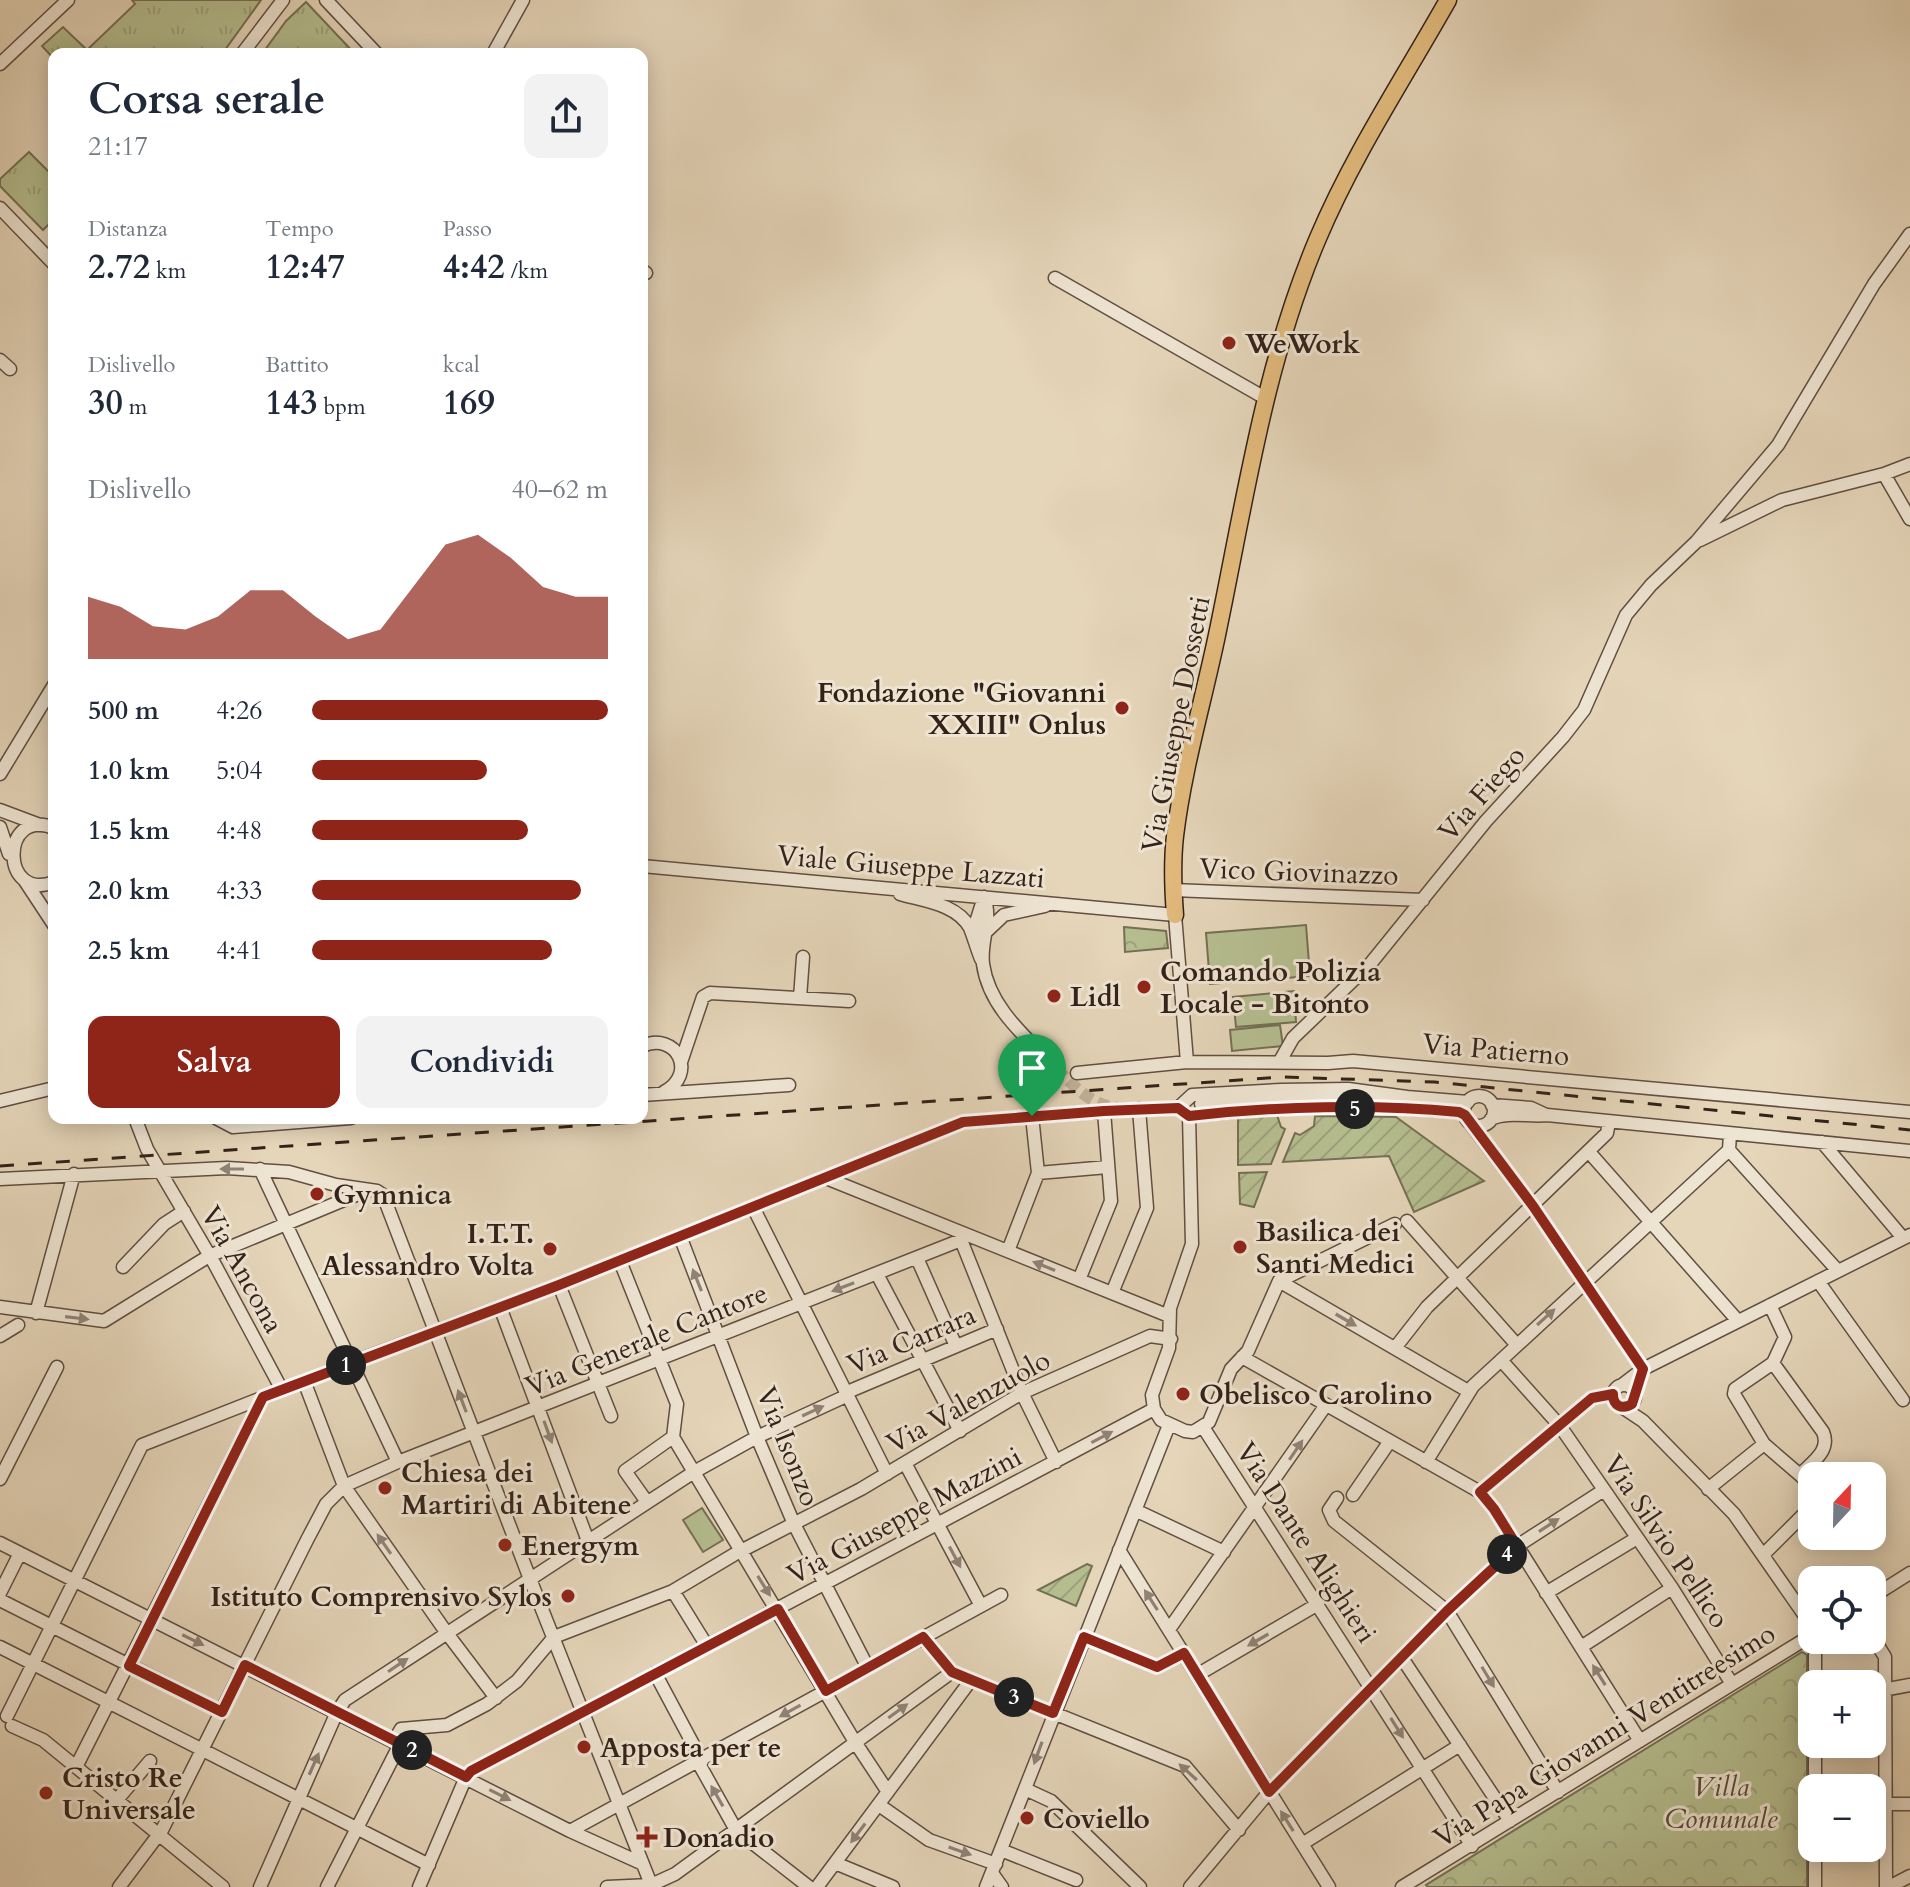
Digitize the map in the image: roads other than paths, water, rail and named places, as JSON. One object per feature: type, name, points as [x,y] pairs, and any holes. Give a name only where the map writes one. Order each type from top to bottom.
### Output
[{"type":"main road","name":"Via Giuseppe Dossetti","points":[[1175,915],[1175,836],[1180,806],[1265,398],[1308,261],[1327,217],[1448,0]]},
{"type":"street","points":[[0,64],[68,0]]},
{"type":"street","points":[[247,48],[283,0]]},
{"type":"street","points":[[326,0],[371,48]]},
{"type":"street","points":[[496,48],[523,0]]},
{"type":"street","points":[[2,215],[48,258]]},
{"type":"street","points":[[1696,542],[1778,445],[1874,284],[1910,234]]},
{"type":"street","points":[[1055,278],[1265,398]]},
{"type":"street","points":[[0,360],[10,369]]},
{"type":"street","points":[[1696,542],[1782,500],[1884,474],[1910,464]]},
{"type":"street","points":[[1884,474],[1910,519]]},
{"type":"street","name":"Via Fiego","points":[[1280,1061],[1293,1038],[1371,963],[1486,821],[1577,719],[1584,710],[1626,615],[1636,601],[1696,542]]},
{"type":"street","points":[[0,774],[48,695]]},
{"type":"street","points":[[0,810],[48,827]]},
{"type":"street","points":[[11,858],[15,839],[22,832],[40,825]]},
{"type":"street","points":[[0,827],[18,875],[48,915]]},
{"type":"street","name":"Viale Giuseppe Lazzati","points":[[648,867],[1175,915]]},
{"type":"street","points":[[25,881],[48,884]]},
{"type":"street","points":[[875,886],[946,907],[960,915],[970,929],[998,1005],[1056,1068]]},
{"type":"street","name":"Vico Giovinazzo","points":[[1173,890],[1423,900]]},
{"type":"street","points":[[983,962],[976,933],[984,897]]},
{"type":"street","points":[[983,962],[989,911],[984,897]]},
{"type":"street","points":[[986,934],[995,921],[1004,915],[1056,903]]},
{"type":"street","name":"Via Giuseppe Dossetti","points":[[1175,915],[1187,1062]]},
{"type":"street","points":[[800,998],[803,957]]},
{"type":"street","points":[[659,1094],[675,1085],[703,997],[710,993],[849,1001]]},
{"type":"street","points":[[648,1043],[666,1044],[681,1062]]},
{"type":"street","name":"Via Patierno","points":[[1077,1073],[1187,1062],[1353,1061],[1910,1112]]},
{"type":"street","points":[[648,1093],[789,1085]]},
{"type":"street","points":[[0,1101],[48,1089]]},
{"type":"street","points":[[1516,1344],[1459,1278],[1401,1223],[1279,1281],[1248,1351],[1231,1369],[1213,1417],[1203,1427],[1185,1431],[1161,1420],[1154,1409],[1153,1391],[1171,1339],[1169,1316],[1192,1244],[1183,1112],[1192,1095],[1348,1089],[1468,1113],[1479,1126],[1499,1115],[1547,1115],[1910,1151]]},
{"type":"street","points":[[1468,1113],[1481,1097],[1492,1105],[1531,1108],[1547,1115]]},
{"type":"street","points":[[1201,1104],[1355,1099],[1411,1103]]},
{"type":"street","points":[[223,1887],[43,1740],[3,1720],[142,1445],[559,1285],[963,1122],[1139,1109],[1183,1112],[1280,1110],[1411,1103]]},
{"type":"street","points":[[1491,1119],[1492,1105]]},
{"type":"street","points":[[1112,1293],[1147,1208],[1139,1109]]},
{"type":"street","points":[[1079,1280],[1111,1201],[1104,1111]]},
{"type":"street","points":[[1468,1113],[1643,1369]]},
{"type":"street","points":[[1008,1251],[1038,1173],[1032,1116]]},
{"type":"street","points":[[1395,1348],[1427,1307],[1607,1133],[1609,1122]]},
{"type":"street","name":"Via Ancona","points":[[137,1124],[147,1149],[282,1390]]},
{"type":"street","points":[[227,1124],[233,1127],[272,1124]]},
{"type":"street","points":[[1426,1462],[1468,1391],[1729,1150],[1730,1134]]},
{"type":"street","points":[[1798,1606],[1734,1514],[1643,1421],[1614,1401],[1617,1390],[1643,1369],[1906,1237],[1822,1142]]},
{"type":"street","points":[[1729,1150],[1838,1271]]},
{"type":"street","points":[[1589,1152],[1738,1321]]},
{"type":"street","points":[[1038,1173],[1108,1167]]},
{"type":"street","points":[[260,1169],[398,1462]]},
{"type":"street","points":[[0,1179],[260,1169],[289,1172],[377,1192]]},
{"type":"street","points":[[36,1313],[74,1174]]},
{"type":"street","points":[[826,1178],[962,1237],[1008,1251],[1169,1316]]},
{"type":"street","points":[[331,1206],[336,1185]]},
{"type":"street","points":[[0,1307],[104,1321],[209,1256],[331,1206],[377,1192]]},
{"type":"street","points":[[377,1192],[436,1331],[652,1886]]},
{"type":"street","points":[[753,1207],[887,1474]]},
{"type":"street","points":[[123,1267],[164,1224],[184,1211]]},
{"type":"street","name":"Via Isonzo","points":[[680,1236],[794,1524],[868,1668]]},
{"type":"street","points":[[962,1237],[1022,1393],[1056,1462]]},
{"type":"street","name":"Via Generale Cantore","points":[[344,1486],[917,1258],[962,1237]]},
{"type":"street","points":[[917,1258],[955,1344]]},
{"type":"street","points":[[620,1261],[677,1404],[673,1437],[888,1792]]},
{"type":"street","points":[[877,1274],[960,1431]]},
{"type":"street","points":[[1279,1281],[1468,1391]]},
{"type":"street","points":[[1818,1281],[1903,1400]]},
{"type":"street","points":[[559,1285],[611,1416]]},
{"type":"street","points":[[1770,1305],[1785,1337],[1773,1363],[1735,1389],[1734,1394],[1764,1444],[1798,1473]]},
{"type":"street","points":[[500,1307],[588,1541]]},
{"type":"street","points":[[0,1336],[18,1325]]},
{"type":"street","name":"Via Carrara","points":[[337,1712],[349,1698],[446,1632],[694,1472],[845,1394],[955,1344],[997,1329]]},
{"type":"street","name":"Via Valenzuolo","points":[[554,1637],[673,1591],[887,1474],[1022,1393],[1150,1336],[1171,1339]]},
{"type":"street","points":[[1242,1357],[1480,1492],[1494,1509],[1640,1741]]},
{"type":"street","name":"Via Silvio Pellico","points":[[1501,1360],[1560,1426],[1672,1588],[1732,1684]]},
{"type":"street","points":[[1773,1363],[1827,1441],[1825,1450],[1813,1462]]},
{"type":"street","points":[[0,1479],[57,1367]]},
{"type":"street","points":[[1622,1407],[1629,1406],[1635,1396],[1643,1369]]},
{"type":"street","points":[[304,1381],[344,1486],[496,1698]]},
{"type":"street","points":[[1480,1492],[1592,1398],[1632,1389],[1643,1421]]},
{"type":"street","points":[[76,1767],[263,1397]]},
{"type":"street","points":[[1170,1628],[1326,1405]]},
{"type":"street","name":"Via Giuseppe Mazzini","points":[[466,1777],[471,1771],[1154,1409]]},
{"type":"street","points":[[986,1887],[1169,1425]]},
{"type":"street","name":"Via Dante Alighieri","points":[[1203,1427],[1472,1846]]},
{"type":"street","points":[[647,1502],[625,1471],[673,1437]]},
{"type":"street","points":[[1353,1495],[1390,1441]]},
{"type":"street","points":[[1708,1489],[1764,1444]]},
{"type":"street","points":[[905,1463],[981,1606]]},
{"type":"street","points":[[119,1887],[159,1836],[326,1504],[344,1486]]},
{"type":"street","points":[[1197,1886],[1269,1792],[1447,1611],[1517,1546],[1604,1490]]},
{"type":"street","points":[[1337,1498],[1329,1510],[1334,1521],[1447,1611],[1558,1792]]},
{"type":"street","points":[[1135,1510],[1224,1552]]},
{"type":"street","points":[[1763,1555],[1798,1520]]},
{"type":"street","points":[[1546,1593],[1637,1538]]},
{"type":"street","points":[[0,1543],[570,1831],[643,1864]]},
{"type":"street","points":[[1119,1550],[1329,1887]]},
{"type":"street","points":[[0,1593],[20,1553]]},
{"type":"street","points":[[1886,1588],[1910,1573]]},
{"type":"street","points":[[1581,1647],[1672,1588]]},
{"type":"street","points":[[673,1591],[707,1646]]},
{"type":"street","points":[[570,1831],[1001,1595]]},
{"type":"street","points":[[0,1600],[222,1712]]},
{"type":"street","points":[[1197,1675],[1318,1604]]},
{"type":"street","points":[[327,1887],[357,1829],[401,1729],[447,1725],[496,1698],[517,1681],[554,1637]]},
{"type":"street","points":[[923,1637],[952,1672],[1185,1766],[1239,1830]]},
{"type":"street","points":[[1084,1637],[1157,1667],[1184,1653]]},
{"type":"street","name":"Via Papa Giovanni Ventitreesimo","points":[[1402,1887],[1421,1882],[1510,1821],[1798,1646]]},
{"type":"street","points":[[0,1647],[429,1865]]},
{"type":"street","points":[[1402,1658],[1510,1821]]},
{"type":"street","points":[[607,1887],[652,1886],[675,1874],[952,1672]]},
{"type":"street","points":[[655,1673],[736,1830],[809,1887]]},
{"type":"street","points":[[817,1887],[971,1680]]},
{"type":"street","points":[[1886,1690],[1910,1685]]},
{"type":"street","points":[[260,1887],[337,1712]]},
{"type":"street","points":[[1302,1844],[1460,1745]]},
{"type":"street","points":[[116,1801],[150,1761]]},
{"type":"street","points":[[419,1887],[466,1777]]},
{"type":"street","points":[[1025,1789],[1051,1801],[1140,1887]]},
{"type":"street","points":[[1886,1804],[1910,1804]]},
{"type":"street","points":[[879,1805],[929,1840],[994,1868],[1002,1887]]},
{"type":"street","points":[[1001,1850],[1076,1880]]},
{"type":"street","points":[[1815,1862],[1815,1887]]},
{"type":"street","points":[[1884,1862],[1887,1887],[1910,1876]]},
{"type":"street","points":[[835,1863],[893,1887]]},
{"type":"tunnel","points":[[1056,1068],[1091,1099],[1118,1108]]},
{"type":"railway","points":[[648,1121],[1283,1077],[1435,1082],[1910,1130]]},
{"type":"railway","points":[[0,1166],[605,1124]]},
{"type":"place","name":"WeWork","points":[[1229,343]]},
{"type":"place","name":"Fondazione \"Giovanni XXIII\" Onlus","points":[[1122,708]]},
{"type":"place","name":"Comando Polizia Locale - Bitonto","points":[[1144,987]]},
{"type":"place","name":"Lidl","points":[[1054,996]]},
{"type":"place","name":"Gymnica","points":[[317,1194]]},
{"type":"place","name":"Basilica dei Santi Medici","points":[[1240,1247]]},
{"type":"place","name":"I.T.T. Alessandro Volta","points":[[550,1249]]},
{"type":"place","name":"Obelisco Carolino","points":[[1183,1394]]},
{"type":"place","name":"Chiesa dei Martiri di Abitene","points":[[385,1488]]},
{"type":"place","name":"Energym","points":[[505,1545]]},
{"type":"place","name":"Istituto Comprensivo Sylos","points":[[568,1596]]},
{"type":"place","name":"Apposta per te","points":[[584,1747]]},
{"type":"place","name":"Cristo Re Universale","points":[[46,1793]]},
{"type":"place","name":"Coviello","points":[[1027,1818]]},
{"type":"place","name":"Donadio","points":[[647,1837]]},
{"type":"park label","name":"Villa Comunale","points":[[1721,1802]]}]
